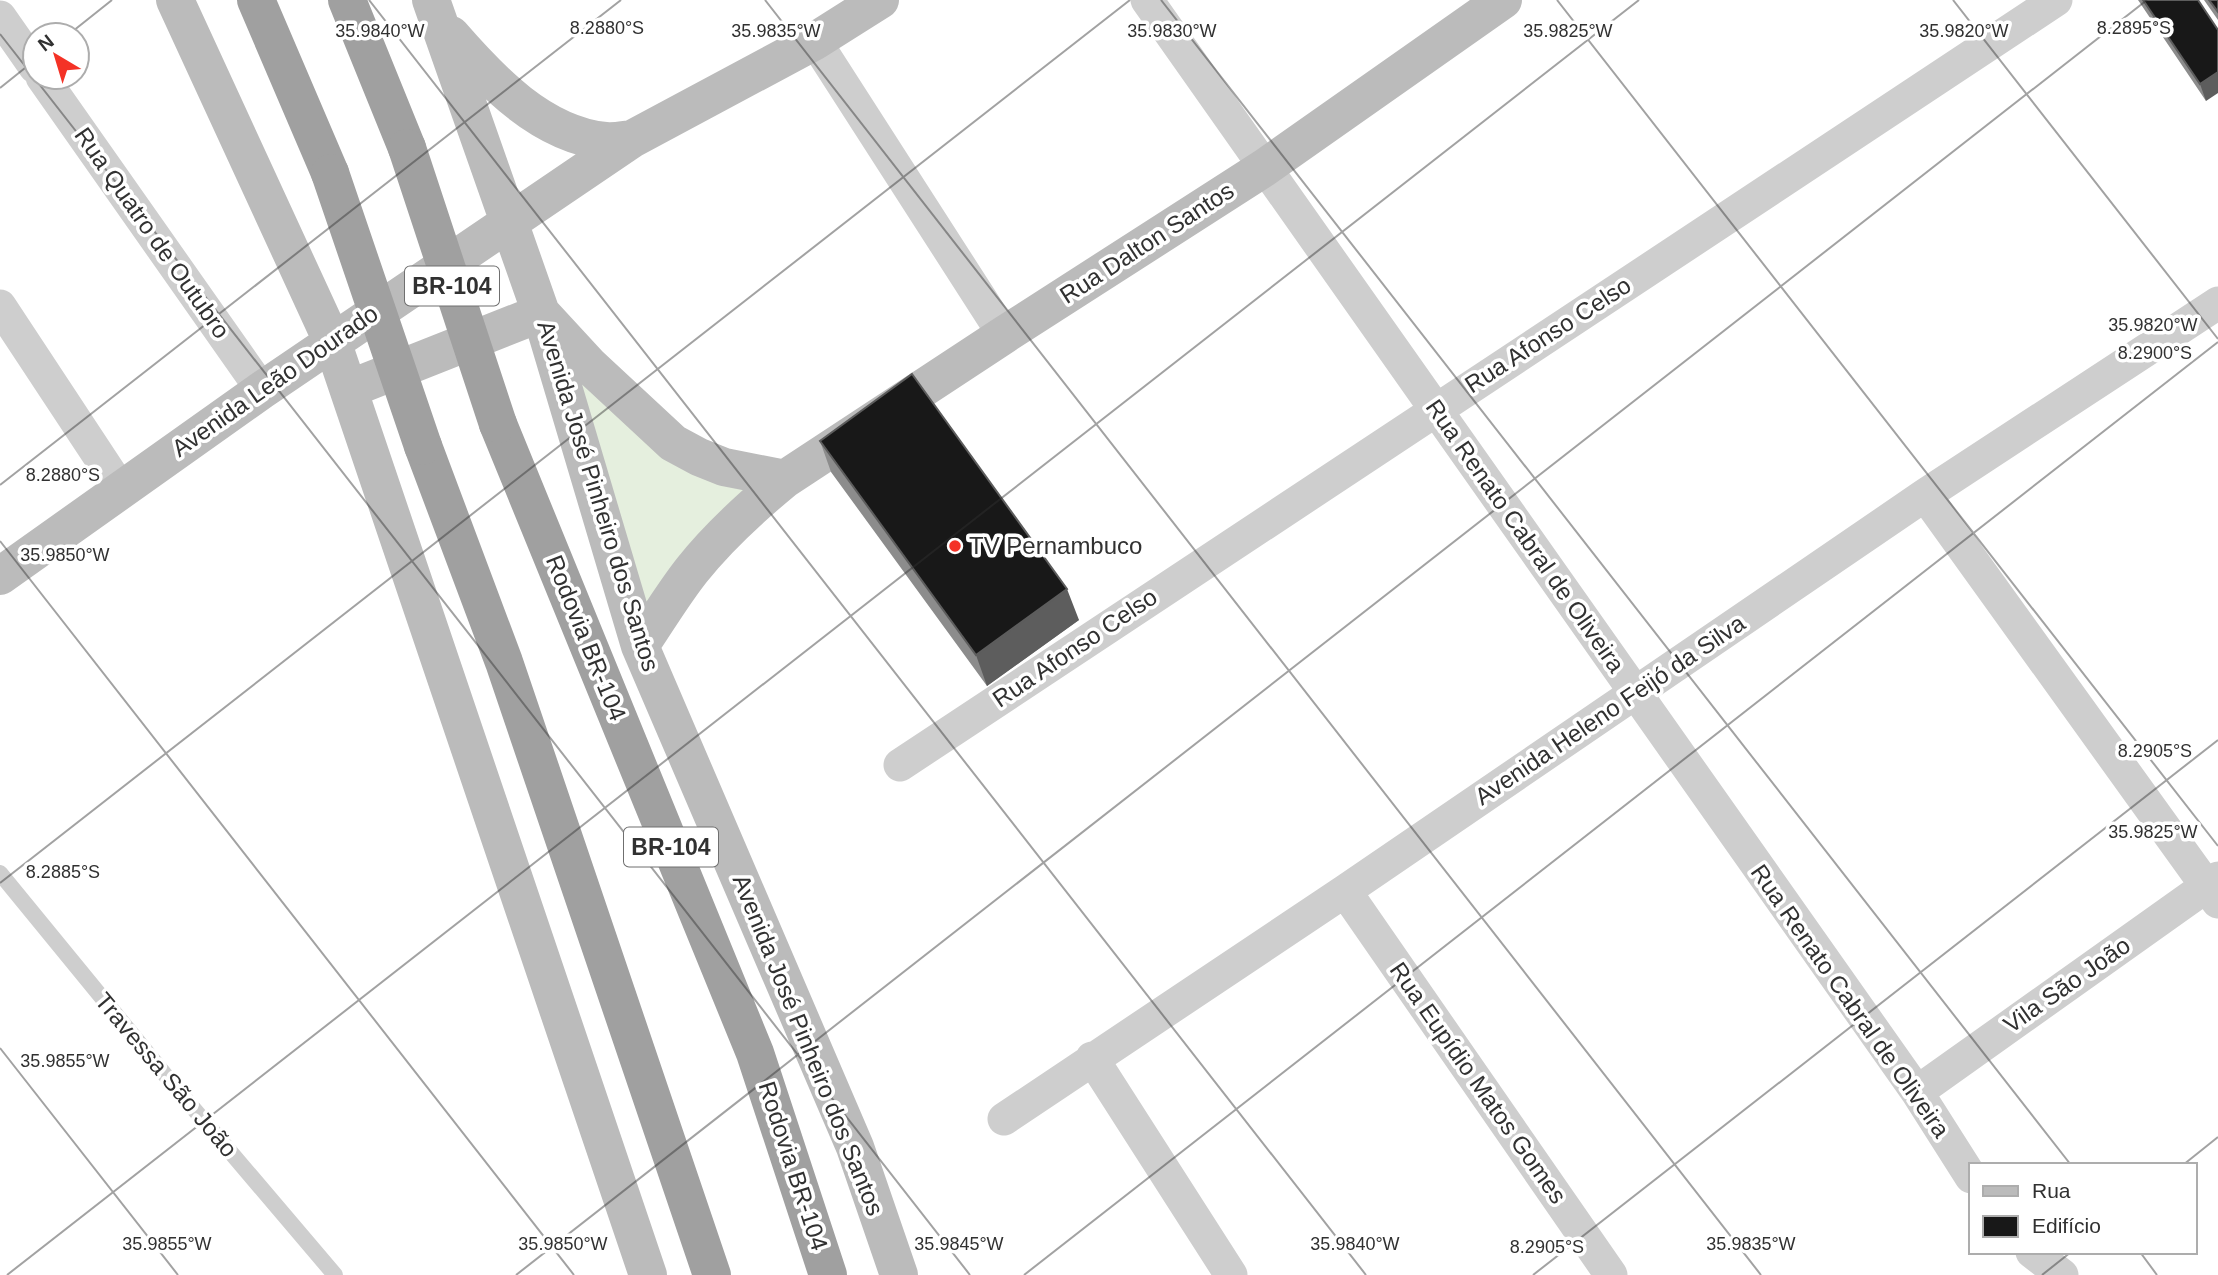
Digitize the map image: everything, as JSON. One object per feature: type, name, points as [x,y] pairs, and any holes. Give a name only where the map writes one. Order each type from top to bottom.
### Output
[{"type":"highway","name":"BR-104","points":[[256,0],[330,173],[423,446],[509,675],[712,1275]]},
{"type":"highway","name":"Rodovia BR-104","points":[[347,0],[407,148],[498,424],[755,1053],[828,1275]]},
{"type":"main road","points":[[175,0],[332,341],[648,1275]]},
{"type":"main road","name":"Avenida Leão Dourado","points":[[0,576],[120,488],[332,341],[632,139],[815,41],[880,0]]},
{"type":"main road","name":"Rua Dalton Santos","points":[[640,646],[691,571],[712,546],[785,479],[1264,168],[1503,0]]},
{"type":"main road","points":[[436,12],[475,62],[530,111],[556,126],[591,138],[608,142],[632,139]]},
{"type":"main road","name":"Avenida José Pinheiro dos Santos","points":[[436,12],[541,313],[640,646],[855,1147],[899,1275]]},
{"type":"main road","points":[[349,389],[541,313],[589,365],[673,443],[724,467],[785,479]]},
{"type":"street","name":"Rua Renato Cabral de Oliveira","points":[[1147,0],[1917,1092],[1969,1175]]},
{"type":"street","name":"Rua Afonso Celso","points":[[900,765],[2056,0]]},
{"type":"street","points":[[0,18],[21,47]]},
{"type":"street","points":[[815,41],[1004,335]]},
{"type":"street","name":"Rua Quatro de Outubro","points":[[52,91],[262,390]]},
{"type":"street","points":[[0,306],[120,488]]},
{"type":"street","name":"Avenida Heleno Feijó da Silva","points":[[1003,1119],[1346,891],[1926,495],[2214,313]]},
{"type":"street","points":[[1926,495],[2214,889]]},
{"type":"street","name":"Vila São João","points":[[1917,1092],[2214,889]]},
{"type":"street","name":"Rua Eupídio Matos Gomes","points":[[1346,891],[1611,1275]]},
{"type":"street","points":[[1092,1058],[1231,1275]]},
{"type":"street","points":[[2035,1254],[2062,1275]]},
{"type":"lane","name":"Travessa São João","points":[[0,873],[171,1082],[335,1275]]},
{"type":"green space","points":[[557,347],[639,422],[771,482],[643,630]]},
{"type":"building","points":[[2143,0],[2198,0],[2218,30],[2218,72],[2200,84]]},
{"type":"building","points":[[2209,0],[2218,0],[2218,12]]},
{"type":"building","name":"TV Pernambuco","points":[[912,374],[1067,589],[976,655],[820,441]]},
{"type":"place","name":"TV Pernambuco","points":[[955,546]]}]
